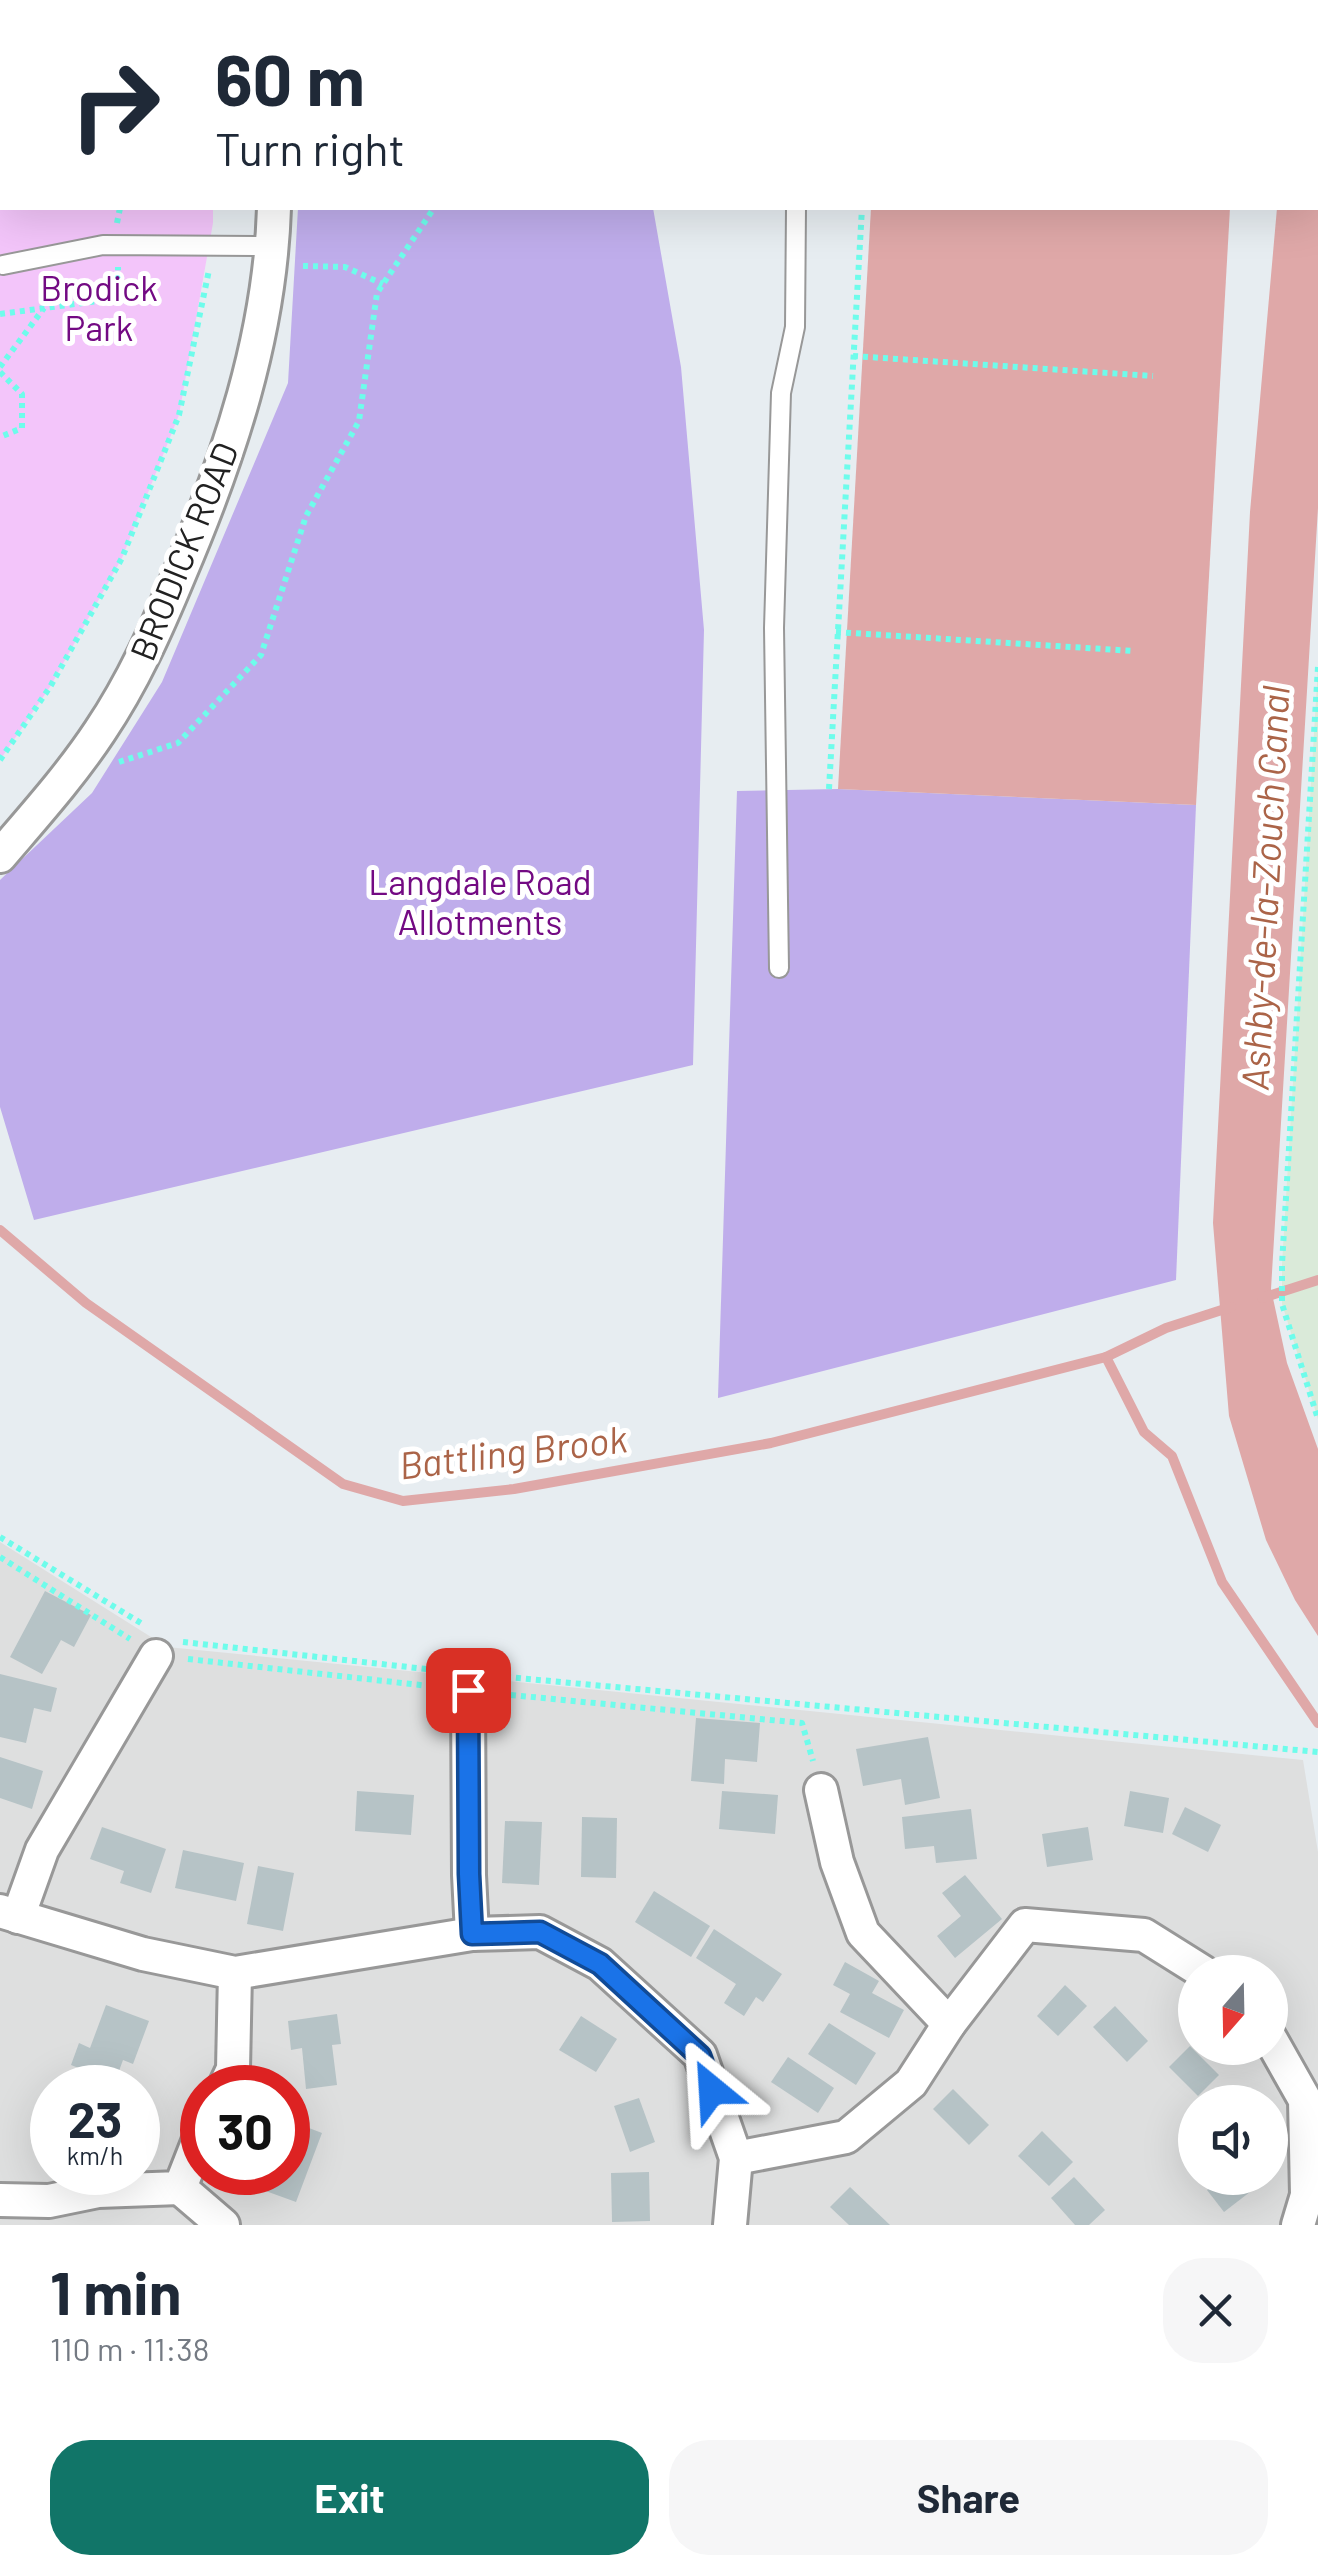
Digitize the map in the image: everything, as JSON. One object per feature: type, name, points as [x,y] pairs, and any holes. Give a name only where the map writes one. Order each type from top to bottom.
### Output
[{"type":"street","name":"BRODICK ROAD","points":[[0,856],[102,729],[151,642],[216,489],[254,363],[274,210]]},
{"type":"street","points":[[160,1642],[9,1914],[143,1954],[235,1973],[472,1934],[540,1932],[600,1964],[700,2056],[736,2158],[730,2225]]},
{"type":"street","points":[[467,1679],[472,1934]]},
{"type":"street","points":[[821,1790],[836,1862],[863,1933],[948,2024]]},
{"type":"street","points":[[736,2158],[846,2137],[911,2083],[948,2024],[1025,1925],[1144,1936],[1178,1957]]},
{"type":"street","points":[[233,2065],[235,1973]]},
{"type":"street","points":[[1285,2065],[1305,2100],[1308,2195],[1298,2225]]},
{"type":"street","points":[[0,2200],[49,2200],[98,2191],[180,2188]]},
{"type":"street","points":[[188,2195],[223,2225]]},
{"type":"lane","points":[[779,968],[774,628],[781,394],[795,327],[796,210]]},
{"type":"lane","points":[[3,265],[103,245],[271,255]]},
{"type":"path","points":[[65,779],[178,743],[261,655],[306,516],[359,421],[377,293],[433,210]]},
{"type":"path","points":[[829,790],[862,210]]},
{"type":"path","points":[[271,255],[345,266],[382,284]]},
{"type":"path","points":[[0,314],[105,300],[118,282],[118,264]]},
{"type":"path","points":[[0,760],[50,687],[122,558],[178,415],[210,265],[192,265]]},
{"type":"path","points":[[0,437],[22,428],[22,394],[0,370],[45,307]]},
{"type":"path","points":[[853,356],[1154,376]]},
{"type":"path","points":[[836,632],[1134,650]]},
{"type":"path","points":[[1318,667],[1282,1304],[1318,1419]]},
{"type":"path","points":[[0,1537],[160,1642],[802,1723],[821,1790]]},
{"type":"path","points":[[0,1557],[160,1642],[467,1679],[1318,1752]]},
{"type":"shaded area","points":[[1318,667],[1318,1419],[1282,1304],[1282,1264]]},
{"type":"shaded area","points":[[0,1542],[167,1647],[1303,1760],[1318,1852],[1318,2225],[0,2225]]},
{"type":"green space","name":"Brodick Park","points":[[0,210],[213,210],[179,415],[122,558],[50,687],[0,760]]},
{"type":"green space","name":"Langdale Road Allotments","points":[[298,210],[653,210],[681,367],[704,630],[693,1065],[34,1220],[0,1107],[0,880],[92,793],[162,682],[288,383]]},
{"type":"green space","points":[[838,789],[1196,805],[1176,1280],[718,1398],[737,791]]},
{"type":"water","points":[[871,210],[1230,210],[1196,805],[838,789]]},
{"type":"water","name":"Ashby-de-la-Zouch Canal","points":[[1277,210],[1318,210],[1318,508],[1271,1289],[1287,1363],[1318,1449],[1318,1636],[1295,1600],[1266,1540],[1229,1416],[1213,1223],[1250,512]]},
{"type":"building","points":[[45,1591],[91,1615],[74,1647],[61,1640],[42,1674],[10,1657]]},
{"type":"building","points":[[0,1674],[57,1688],[51,1712],[34,1708],[26,1743],[0,1737]]},
{"type":"building","points":[[696,1718],[760,1723],[757,1762],[725,1759],[724,1784],[691,1781]]},
{"type":"building","points":[[928,1737],[940,1798],[905,1805],[901,1779],[863,1786],[856,1749]]},
{"type":"building","points":[[0,1757],[43,1771],[32,1809],[0,1798]]},
{"type":"building","points":[[357,1791],[414,1795],[411,1835],[355,1831]]},
{"type":"building","points":[[722,1791],[778,1795],[775,1834],[719,1829]]},
{"type":"building","points":[[1130,1791],[1169,1798],[1163,1833],[1124,1826]]},
{"type":"building","points":[[1185,1807],[1221,1825],[1208,1852],[1172,1834]]},
{"type":"building","points":[[971,1809],[977,1859],[936,1863],[934,1846],[905,1849],[902,1817]]},
{"type":"building","points":[[582,1817],[617,1818],[616,1878],[581,1877]]},
{"type":"building","points":[[505,1821],[542,1822],[539,1885],[502,1883]]},
{"type":"building","points":[[102,1827],[166,1849],[151,1893],[120,1883],[124,1871],[90,1859]]},
{"type":"building","points":[[1088,1827],[1093,1860],[1047,1867],[1042,1834]]},
{"type":"building","points":[[183,1850],[244,1863],[236,1901],[175,1888]]},
{"type":"building","points":[[258,1866],[294,1873],[283,1931],[247,1924]]},
{"type":"building","points":[[965,1875],[1002,1919],[955,1958],[937,1936],[961,1916],[942,1893]]},
{"type":"building","points":[[654,1891],[710,1926],[691,1957],[635,1922]]},
{"type":"building","points":[[714,1929],[782,1974],[763,2002],[756,1997],[744,2016],[724,2003],[736,1984],[696,1958]]},
{"type":"building","points":[[845,1962],[879,1981],[872,1993],[904,2010],[889,2038],[840,2012],[850,1994],[833,1985]]},
{"type":"building","points":[[1065,1985],[1087,2006],[1058,2036],[1037,2016]]},
{"type":"building","points":[[106,2005],[149,2021],[133,2064],[123,2060],[121,2065],[71,2065],[79,2043],[90,2048]]},
{"type":"building","points":[[1115,2006],[1148,2041],[1127,2062],[1093,2027]]},
{"type":"building","points":[[337,2014],[341,2044],[332,2045],[337,2085],[310,2088],[310,2065],[304,2065],[302,2048],[291,2050],[288,2021]]},
{"type":"building","points":[[581,2016],[617,2039],[596,2072],[559,2050]]},
{"type":"building","points":[[829,2023],[876,2053],[856,2085],[808,2054]]},
{"type":"building","points":[[788,2057],[834,2088],[818,2113],[771,2082]]},
{"type":"building","points":[[1178,2058],[1178,2065],[1209,2065],[1219,2075],[1209,2085],[1187,2085],[1169,2067]]},
{"type":"building","points":[[953,2089],[989,2125],[969,2145],[933,2109]]},
{"type":"building","points":[[639,2098],[655,2142],[630,2152],[614,2106]]},
{"type":"building","points":[[310,2128],[322,2133],[310,2165]]},
{"type":"building","points":[[1042,2131],[1073,2162],[1049,2186],[1018,2156]]},
{"type":"building","points":[[649,2172],[650,2221],[612,2222],[611,2173]]},
{"type":"building","points":[[1074,2177],[1105,2210],[1089,2225],[1075,2225],[1051,2198]]},
{"type":"building","points":[[850,2187],[890,2225],[849,2225],[830,2207]]},
{"type":"building","points":[[277,2195],[299,2195],[296,2202]]},
{"type":"building","points":[[1211,2195],[1246,2195],[1224,2212]]},
{"type":"waterway","name":"Battling Brook","points":[[0,1230],[86,1303],[343,1484],[403,1501],[514,1489],[771,1443],[1106,1357],[1166,1328],[1231,1307]]},
{"type":"waterway","points":[[1262,1298],[1318,1280]]},
{"type":"waterway","points":[[1106,1357],[1144,1432],[1172,1456],[1222,1582],[1318,1723]]},
{"type":"route","points":[[468,1690],[472,1934],[540,1932],[600,1964],[700,2056],[712,2090]]}]
